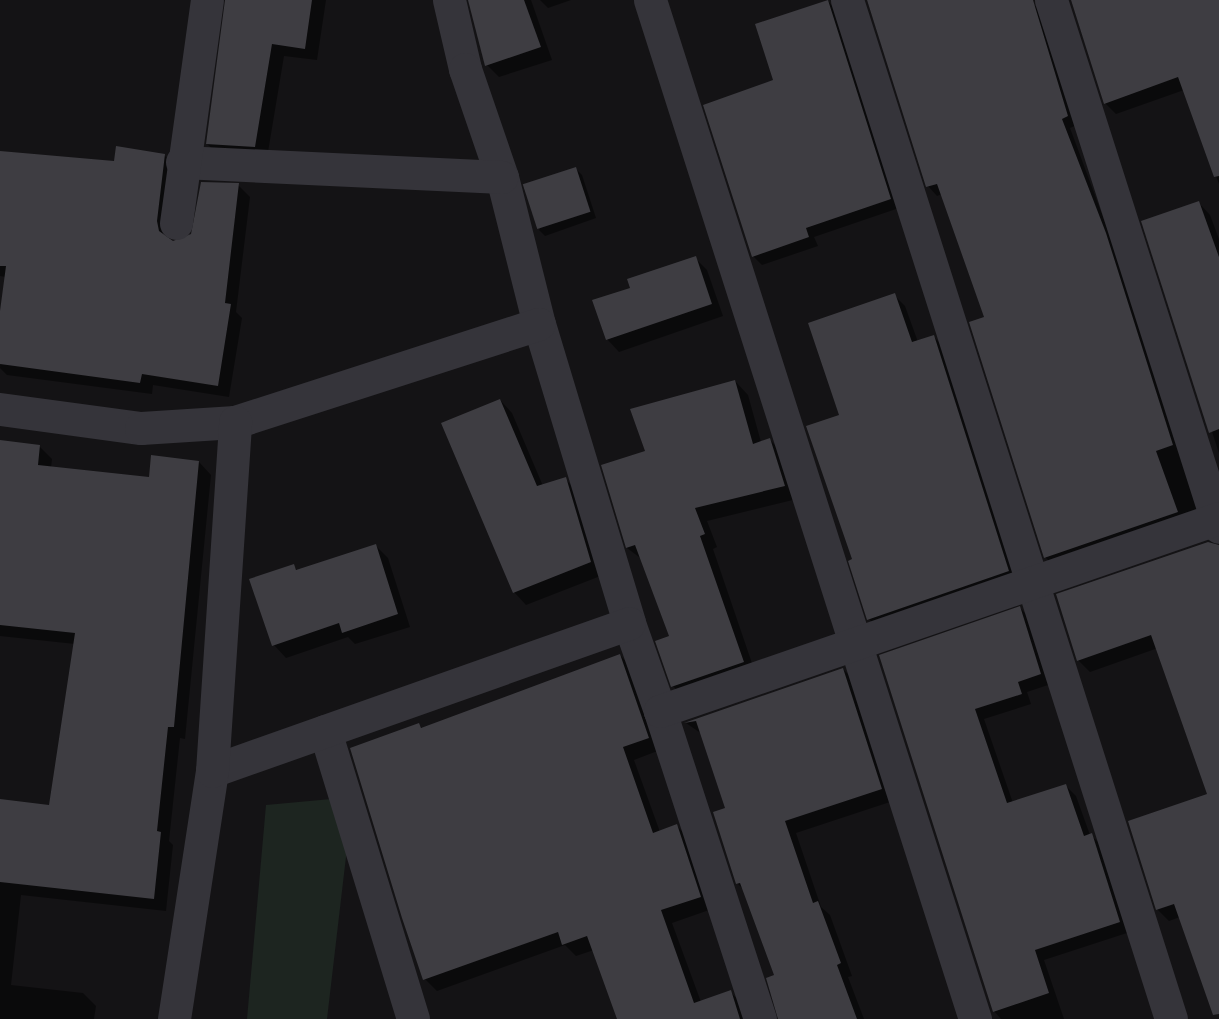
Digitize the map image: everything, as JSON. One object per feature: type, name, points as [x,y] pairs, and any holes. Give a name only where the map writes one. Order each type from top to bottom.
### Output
[{"type":"street","points":[[176,223],[182,162],[207,0]]},
{"type":"street","points":[[450,0],[465,69],[502,177],[539,324],[629,623],[760,1019]]},
{"type":"street","points":[[650,0],[857,640],[975,1019]]},
{"type":"street","points":[[847,0],[1171,1019]]},
{"type":"street","points":[[660,711],[857,640],[1218,521],[1051,0]]},
{"type":"street","points":[[182,162],[502,177]]},
{"type":"street","points":[[0,409],[141,428],[235,422],[539,324]]},
{"type":"street","points":[[174,1019],[212,771],[235,422]]},
{"type":"street","points":[[212,771],[629,623]]},
{"type":"street","points":[[325,731],[413,1019]]},
{"type":"shaded area","points":[[353,797],[327,1019],[247,1019],[266,805]]},
{"type":"building","points":[[225,0],[312,0],[305,49],[272,44],[255,147],[206,144]]},
{"type":"building","points":[[468,0],[524,0],[541,47],[485,66]]},
{"type":"building","points":[[828,0],[891,199],[806,228],[809,237],[752,257],[703,105],[773,80],[755,24]]},
{"type":"building","points":[[867,0],[1033,0],[1068,116],[1062,119],[1106,233],[1173,445],[1156,451],[1178,512],[1044,558],[969,322],[984,317],[937,184],[926,187]]},
{"type":"building","points":[[1071,0],[1219,0],[1219,176],[1214,177],[1178,77],[1104,104]]},
{"type":"building","points":[[116,146],[165,154],[157,221],[159,231],[173,241],[191,234],[201,182],[239,183],[225,303],[231,304],[218,386],[142,374],[140,383],[0,364],[0,311],[6,266],[0,266],[0,151],[114,161]]},
{"type":"building","points":[[576,167],[591,212],[537,229],[523,184]]},
{"type":"building","points":[[1199,201],[1219,257],[1219,429],[1209,433],[1141,221]]},
{"type":"building","points":[[696,256],[712,304],[606,340],[592,300],[630,288],[627,279]]},
{"type":"building","points":[[895,293],[912,342],[934,335],[1009,571],[867,620],[848,561],[852,559],[806,426],[839,415],[808,323]]},
{"type":"building","points":[[735,380],[753,444],[770,438],[785,486],[695,508],[705,534],[700,536],[744,662],[671,687],[655,641],[669,636],[635,545],[626,548],[601,465],[645,451],[630,409]]},
{"type":"building","points":[[500,399],[537,486],[566,477],[591,562],[513,593],[441,423]]},
{"type":"building","points":[[0,440],[40,445],[38,465],[149,477],[151,455],[199,461],[174,727],[168,727],[157,831],[161,832],[154,899],[0,882],[0,799],[49,805],[75,633],[0,625]]},
{"type":"building","points":[[1208,542],[1219,545],[1219,1014],[1213,1015],[1174,904],[1156,910],[1128,821],[1207,794],[1151,635],[1077,661],[1056,594]]},
{"type":"building","points":[[376,544],[398,614],[342,633],[339,623],[272,646],[249,579],[294,564],[296,570]]},
{"type":"building","points":[[1020,606],[1041,674],[1018,682],[1022,694],[975,709],[1007,803],[1066,784],[1084,836],[1092,833],[1120,922],[1035,950],[1049,993],[993,1012],[879,655]]},
{"type":"building","points":[[620,654],[649,738],[623,747],[653,833],[677,824],[701,897],[661,910],[694,1003],[731,990],[740,1019],[617,1019],[587,936],[562,945],[558,932],[423,980],[402,918],[350,748],[419,723],[421,728]]},
{"type":"building","points":[[843,668],[882,789],[785,821],[813,903],[818,901],[841,963],[837,965],[857,1019],[778,1019],[766,978],[774,975],[740,883],[736,884],[713,812],[725,808],[696,721],[684,723]]}]
